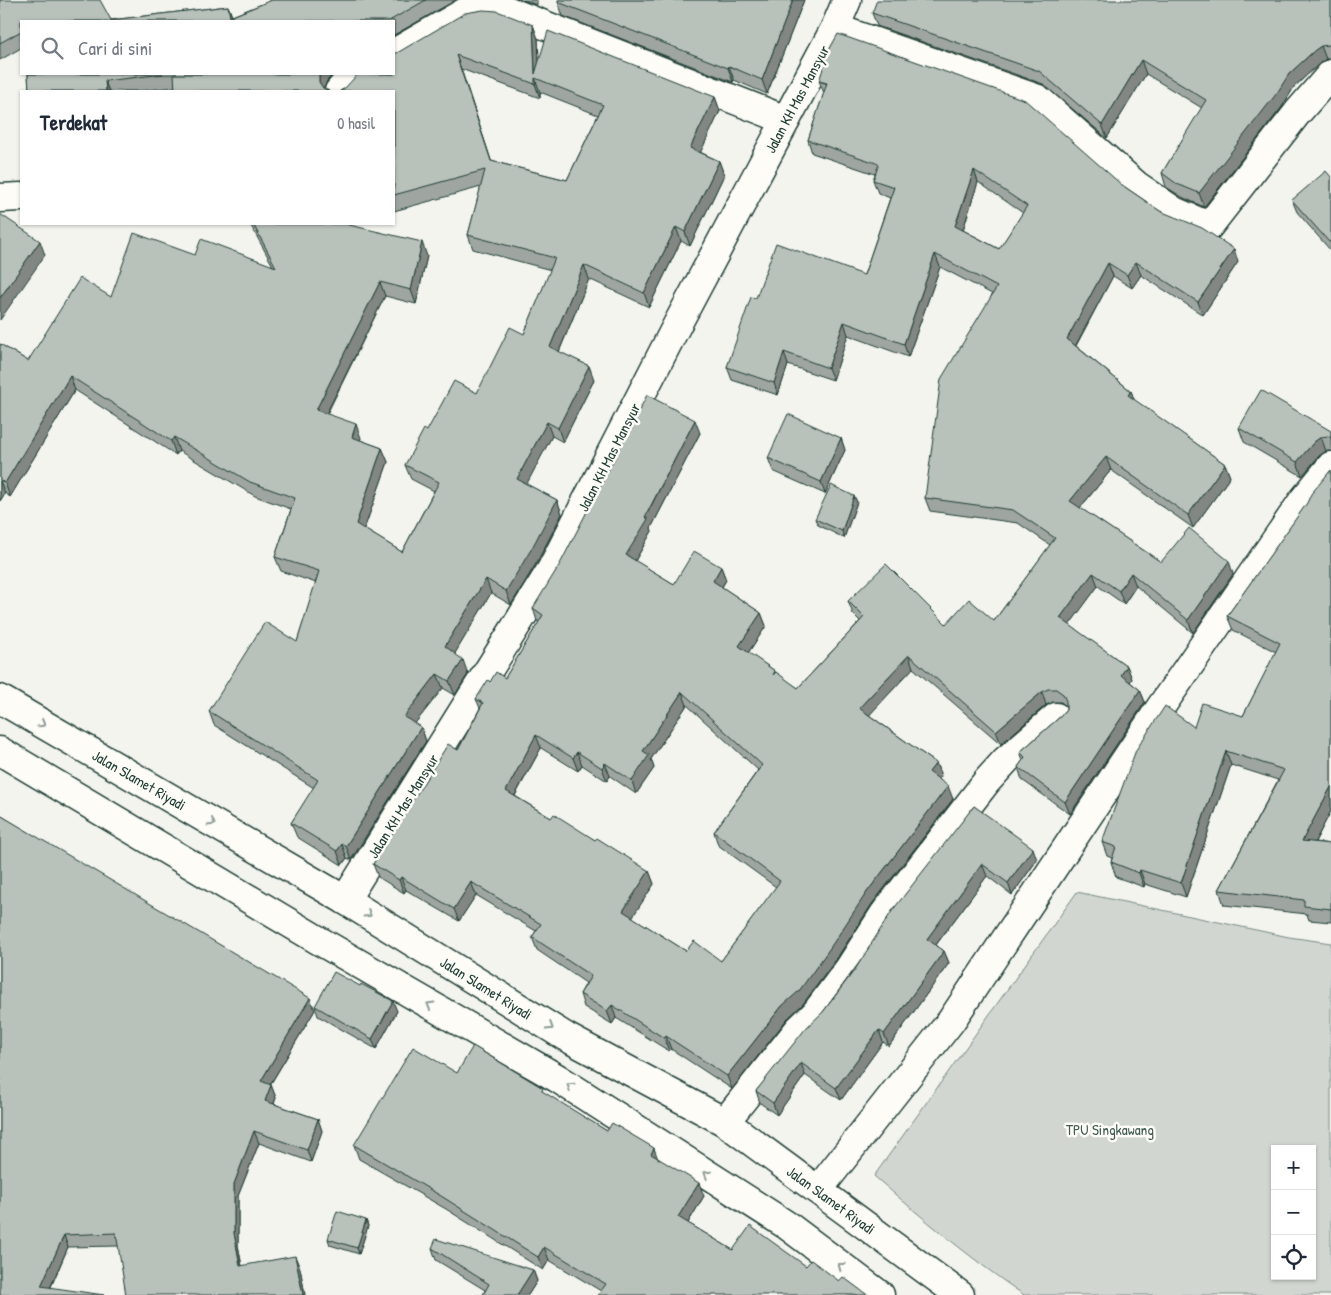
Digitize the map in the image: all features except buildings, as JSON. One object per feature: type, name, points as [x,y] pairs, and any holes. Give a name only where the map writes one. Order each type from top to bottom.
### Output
[{"type":"street","name":"Jalan KH Mas Mansyur","points":[[344,900],[551,570],[848,0]]},
{"type":"street","points":[[395,52],[465,12],[488,8],[506,10],[786,120]]},
{"type":"street","points":[[835,28],[1038,99],[1136,184],[1174,211],[1209,226],[1298,112],[1331,74]]},
{"type":"street","points":[[340,90],[355,75]]},
{"type":"street","points":[[0,198],[20,197]]},
{"type":"street","points":[[818,1190],[951,1021],[1169,695],[1304,499],[1331,466]]},
{"type":"street","name":"Jalan Slamet Riyadi","points":[[0,699],[344,900],[566,1037],[725,1122],[960,1295]]},
{"type":"street","points":[[725,1122],[799,1030],[815,1014],[848,970],[884,914],[987,781],[1006,760],[1056,717]]},
{"type":"street","points":[[0,750],[318,940],[557,1078],[788,1226],[880,1295]]},
{"type":"green space","name":"TPU Singkawang","points":[[1077,892],[1289,937],[1331,943],[1331,1295],[1024,1295],[947,1238],[874,1176]]}]
